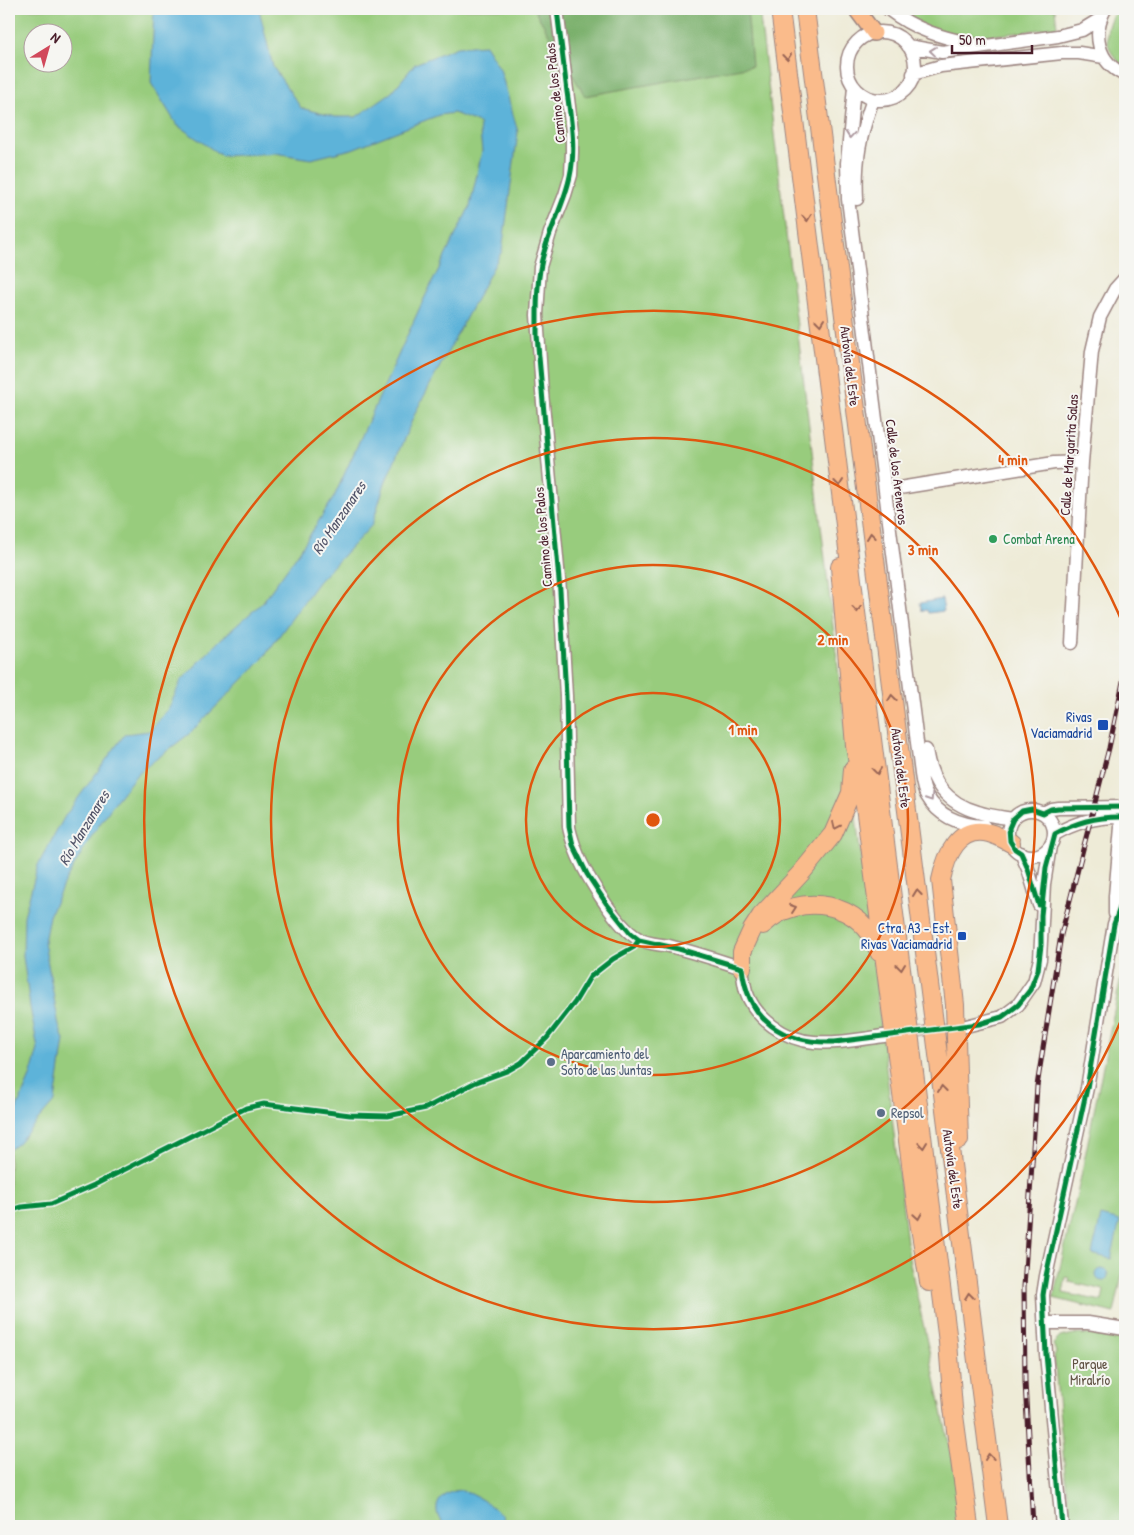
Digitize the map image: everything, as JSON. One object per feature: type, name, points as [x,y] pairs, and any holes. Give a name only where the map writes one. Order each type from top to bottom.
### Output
[{"type":"highway","name":"Autovía del Este","points":[[780,9],[947,1332],[953,1408],[969,1526]]},
{"type":"highway","name":"Autovía del Este","points":[[805,9],[998,1526]]},
{"type":"highway","points":[[842,509],[837,535],[855,746],[864,798],[916,1204],[946,1388],[953,1408]]},
{"type":"highway","points":[[742,968],[742,952],[761,916],[802,872],[832,834],[851,793],[855,746]]},
{"type":"highway","points":[[956,1190],[960,1166],[955,1005],[941,880],[944,866],[954,844],[969,834],[988,832],[1013,843]]},
{"type":"highway","points":[[742,968],[756,932],[772,917],[795,906],[814,903],[836,907],[854,916],[870,932],[877,946],[886,977]]},
{"type":"main road","points":[[856,9],[874,33]]},
{"type":"street","name":"Camino de los Palos","points":[[557,9],[572,131],[571,175],[540,267],[537,315],[542,400],[560,599],[566,696],[569,827],[574,845],[587,874],[606,903],[630,933],[639,940],[679,949],[742,968]]},
{"type":"street","points":[[888,9],[918,29],[937,36],[978,46]]},
{"type":"street","points":[[908,46],[938,52],[1063,35],[1082,30],[1102,14]]},
{"type":"street","points":[[1102,14],[1097,32],[1099,45],[1104,57],[1111,66],[1125,75]]},
{"type":"street","points":[[886,32],[896,36],[908,46],[913,55],[914,74],[903,92],[884,100],[874,99],[854,87],[849,77],[847,65],[849,54],[859,40],[874,33],[886,32]]},
{"type":"street","points":[[914,74],[941,66],[1062,53],[1079,53],[1104,57]]},
{"type":"street","name":"Calle de los Areneros","points":[[854,87],[847,163],[848,199],[920,774],[926,795],[947,816],[966,825],[984,826],[1013,843]]},
{"type":"street","name":"Calle de los Areneros","points":[[874,99],[862,130],[856,164],[857,198],[928,767],[940,788],[950,798],[978,813],[1013,819]]},
{"type":"street","name":"Calle de Margarita Salas","points":[[1072,643],[1082,462],[1092,351],[1100,317],[1115,289],[1125,278]]},
{"type":"street","points":[[893,489],[1054,463],[1082,462]]},
{"type":"street","points":[[1043,813],[1050,809],[1058,808],[1123,813]]},
{"type":"street","points":[[966,1026],[1002,1017],[1018,1005],[1030,990],[1036,976],[1040,959],[1041,915],[1046,868],[1052,840],[1051,821],[1043,813],[1029,810],[1020,812],[1009,826],[1013,843],[1028,869],[1041,915]]},
{"type":"street","points":[[1013,843],[1029,855],[1037,855],[1044,852],[1052,840],[1071,825],[1123,813]]},
{"type":"street","points":[[1062,1526],[1044,1323],[1044,1295],[1046,1276],[1087,1088],[1114,924],[1123,813]]},
{"type":"street","points":[[1114,924],[1125,894]]},
{"type":"street","points":[[742,968],[746,992],[751,1002],[764,1018],[788,1035],[815,1042],[884,1036]]},
{"type":"street","points":[[1044,1323],[1124,1324]]},
{"type":"green space","points":[[9,9],[759,9],[909,1259],[967,1526],[9,1526]]},
{"type":"green space","points":[[534,9],[747,9],[752,66],[585,96]]},
{"type":"green space","points":[[897,9],[1055,9],[1057,27],[988,36],[971,36],[937,30],[920,24]]},
{"type":"green space","points":[[1118,9],[1125,9],[1125,66],[1113,54],[1107,39],[1109,23]]},
{"type":"green space","points":[[1125,956],[1125,1261],[1114,1313],[1053,1298],[1080,1181]],"holes":[[[1066,1277],[1070,1278],[1069,1282],[1104,1290],[1102,1301],[1063,1293]]]},
{"type":"green space","name":"Parque Miralrío","points":[[1074,1334],[1125,1341],[1125,1526],[1070,1526],[1054,1356],[1056,1352],[1053,1344],[1060,1337]]},
{"type":"water","name":"Río Manzanares","points":[[154,9],[259,9],[273,67],[301,108],[335,117],[356,117],[392,92],[415,64],[457,47],[485,45],[500,69],[518,132],[502,251],[416,411],[385,483],[372,525],[318,582],[261,661],[189,734],[138,773],[117,799],[91,837],[63,885],[49,916],[44,942],[59,1026],[64,1040],[55,1101],[18,1143],[9,1150],[9,1115],[16,1110],[30,1077],[38,1049],[23,956],[24,916],[38,865],[65,816],[125,734],[150,731],[169,708],[181,681],[219,641],[262,603],[297,555],[334,497],[421,305],[470,206],[482,151],[479,123],[454,113],[439,115],[352,149],[311,159],[275,153],[222,156],[177,125],[151,83]]},
{"type":"water","points":[[942,599],[944,611],[928,613],[927,610],[922,611],[920,603]]},
{"type":"water","points":[[1101,1216],[1120,1221],[1111,1259],[1092,1254]]},
{"type":"water","points":[[1104,1269],[1107,1270],[1107,1280],[1100,1281],[1097,1280],[1096,1273],[1097,1270]]},
{"type":"water","points":[[461,1490],[483,1500],[502,1515],[504,1526],[475,1526],[466,1523],[463,1526],[444,1526],[437,1513],[439,1502],[447,1494]]},
{"type":"tunnel","points":[[901,1034],[963,1026]]},
{"type":"railway","points":[[1033,1526],[1025,1382],[1024,1287],[1037,1086],[1061,935],[1109,748],[1125,672]]},
{"type":"cycle path","points":[[557,9],[573,155],[568,186],[541,262],[537,335],[560,591],[566,696],[569,827],[573,845],[587,874],[606,903],[630,933],[639,940],[679,949],[742,968],[752,1002],[760,1015],[771,1026],[799,1039],[816,1042],[835,1042],[979,1024],[1002,1017],[1018,1005],[1030,990],[1038,970],[1046,868],[1055,834],[1088,820],[1106,817],[1125,817]]},
{"type":"cycle path","points":[[1039,905],[1021,853],[1015,849],[1010,841],[1009,828],[1013,819],[1022,811],[1032,809],[1043,813],[1058,808],[1125,807]]},
{"type":"cycle path","points":[[1062,1526],[1046,1354],[1043,1295],[1087,1088],[1114,924],[1125,894]]},
{"type":"cycle path","points":[[9,1211],[22,1207],[51,1204],[94,1185],[246,1108],[264,1104],[350,1115],[388,1116],[426,1108],[474,1083],[507,1071],[521,1063],[547,1038],[575,1002],[590,977],[613,959],[634,947],[639,940]]},
{"type":"place","name":"Combat Arena","points":[[993,539]]},
{"type":"place","name":"Rivas Vaciamadrid","points":[[1103,725]]},
{"type":"place","name":"Ctra. A3 - Est. Rivas Vaciamadrid","points":[[962,936]]},
{"type":"place","name":"Aparcamiento del Soto de las Juntas","points":[[551,1062]]},
{"type":"place","name":"Repsol","points":[[881,1113]]}]
